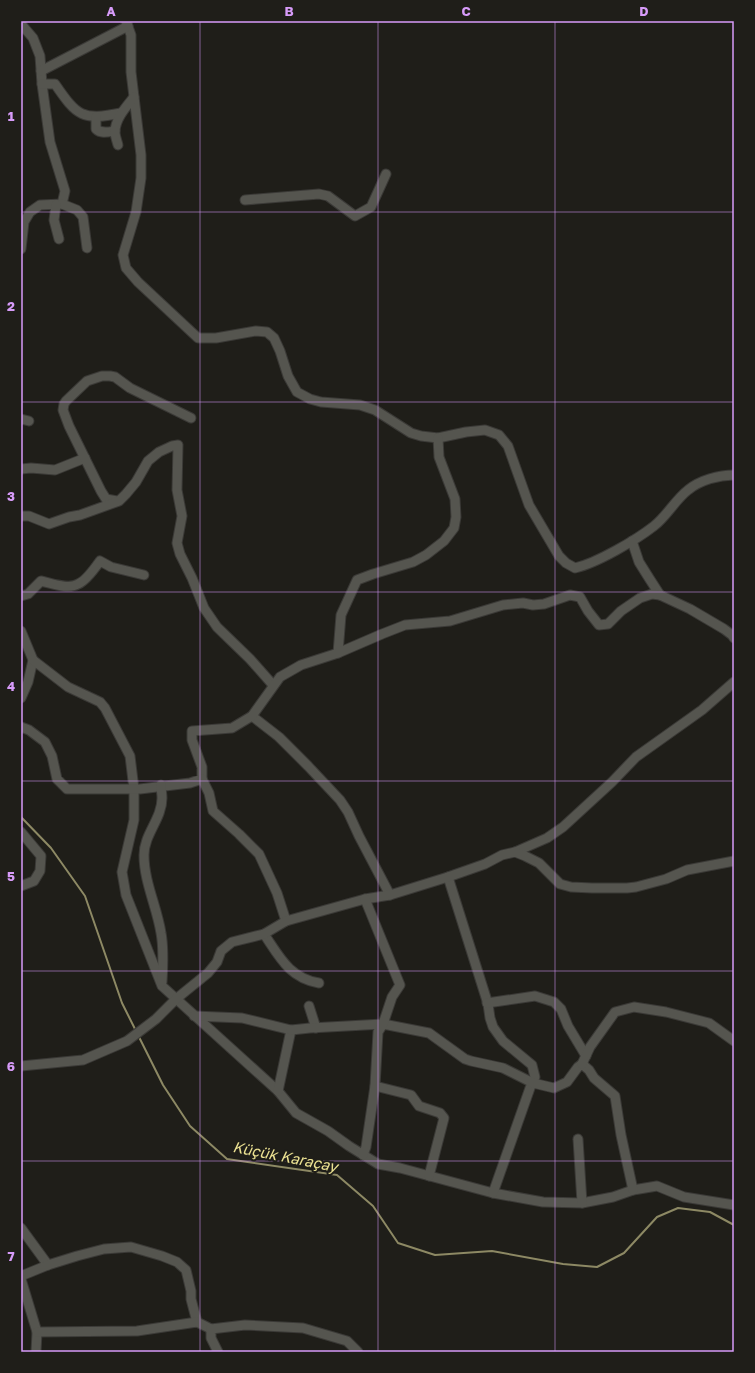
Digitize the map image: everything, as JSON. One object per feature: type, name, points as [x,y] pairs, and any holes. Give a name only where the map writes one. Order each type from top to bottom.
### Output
[{"type":"street","points":[[21,24],[33,38],[40,56],[42,84],[50,142],[65,191],[54,220],[58,239]]},
{"type":"street","points":[[41,71],[127,24],[131,35],[131,72],[141,154],[141,178],[136,212],[123,255],[126,268],[138,282],[198,338],[216,338],[256,331],[267,332],[274,338],[288,376],[297,392],[310,399],[321,402],[360,405],[375,410],[411,433],[421,436],[438,438],[466,432],[485,430],[499,435],[508,446],[529,505],[559,556],[566,563],[575,568],[585,565],[632,541],[654,526],[665,516],[688,490],[702,482],[723,475],[734,475]]},
{"type":"street","points":[[42,84],[55,84],[67,102],[79,114],[103,117],[121,113]]},
{"type":"street","points":[[118,145],[115,131],[121,113],[134,97]]},
{"type":"street","points":[[96,117],[96,129],[98,131],[103,133],[115,131]]},
{"type":"street","points":[[245,200],[319,194],[328,196],[355,216],[371,207],[386,174]]},
{"type":"street","points":[[21,249],[24,222],[30,212],[40,205],[59,205],[77,210],[83,217],[87,248]]},
{"type":"street","points":[[119,501],[106,499],[101,491],[63,410],[66,401],[87,381],[102,376],[110,376],[115,377],[130,388],[191,418]]},
{"type":"street","points":[[338,653],[341,615],[357,580],[413,562],[444,542],[454,528],[456,518],[455,499],[439,457],[438,438]]},
{"type":"street","points":[[21,516],[29,516],[49,524],[119,501],[136,482],[148,461],[172,446],[178,445],[177,490],[182,516],[177,543],[180,554],[192,578],[204,608],[217,627],[250,659],[273,685]]},
{"type":"street","points":[[21,469],[31,468],[55,470],[85,458]]},
{"type":"street","points":[[632,541],[639,562],[660,595]]},
{"type":"street","points":[[21,596],[28,594],[41,581],[68,586],[78,585],[100,562],[111,567],[144,575]]},
{"type":"street","points":[[286,921],[277,893],[259,854],[213,811],[209,793],[202,779],[202,767],[192,740],[192,731],[232,728],[252,716],[280,677],[301,665],[338,653],[405,625],[450,621],[503,604],[544,604],[570,595],[580,597],[588,612],[599,625],[608,624],[621,611],[640,598],[652,594],[660,595],[690,609],[724,629],[734,638]]},
{"type":"street","points":[[21,632],[33,660],[68,688],[100,702],[105,708],[130,756],[134,789],[134,820],[122,872],[126,895],[162,986],[278,1091],[296,1112],[378,1164],[493,1193],[543,1202],[582,1203],[613,1197],[633,1190],[657,1186],[684,1197],[734,1205]]},
{"type":"street","points":[[21,698],[28,682],[33,660]]},
{"type":"street","points":[[21,1066],[83,1060],[127,1041],[156,1019],[176,999],[208,973],[217,962],[221,951],[232,942],[264,934],[286,921],[365,899],[390,895],[448,877],[485,864],[502,855],[515,852],[547,838],[563,827],[612,782],[636,757],[702,710],[734,682]]},
{"type":"street","points":[[252,716],[279,738],[340,800],[348,812],[390,895]]},
{"type":"street","points":[[21,727],[29,730],[45,742],[52,756],[57,779],[67,789],[134,789],[190,783],[202,779]]},
{"type":"street","points":[[161,785],[162,798],[160,809],[145,845],[144,857],[147,881],[162,935],[162,986]]},
{"type":"street","points":[[21,832],[41,856],[40,871],[34,881],[21,886]]},
{"type":"street","points":[[515,852],[539,863],[560,884],[571,887],[636,887],[666,879],[687,870],[734,861]]},
{"type":"street","points":[[448,877],[493,1027],[503,1041],[532,1065],[535,1077],[493,1193]]},
{"type":"street","points":[[363,1155],[366,1147],[375,1086],[378,1032],[383,1024],[392,997],[400,985],[365,899]]},
{"type":"street","points":[[264,934],[291,971],[311,981],[319,983]]},
{"type":"street","points":[[487,1003],[535,996],[554,1002],[561,1009],[589,1070],[594,1078],[615,1096],[621,1135],[633,1190]]},
{"type":"street","points":[[309,1006],[316,1028]]},
{"type":"street","points":[[194,1016],[242,1018],[291,1030],[383,1024],[429,1033],[465,1059],[503,1068],[533,1083],[554,1088],[567,1082],[584,1060],[590,1047],[615,1012],[634,1007],[666,1012],[709,1023],[734,1041]]},
{"type":"street","points":[[278,1091],[291,1030]]},
{"type":"street","points":[[375,1086],[411,1096],[419,1106],[440,1113],[444,1118],[430,1176]]},
{"type":"street","points":[[578,1139],[582,1203]]},
{"type":"street","points":[[21,1228],[48,1265]]},
{"type":"street","points":[[36,1352],[37,1332],[21,1278],[48,1265],[97,1251],[131,1247],[177,1262],[186,1270],[197,1322]]},
{"type":"street","points":[[37,1332],[137,1331],[197,1322],[211,1329],[245,1326],[303,1328],[347,1341],[358,1352]]},
{"type":"street","points":[[211,1329],[211,1338],[218,1352]]},
{"type":"waterway","name":"Küçük Karaçay","points":[[21,817],[51,848],[85,896],[122,1003],[136,1031]]},
{"type":"waterway","name":"Küçük Karaçay","points":[[138,1035],[163,1085],[190,1126],[227,1159],[337,1175],[373,1206],[398,1243],[435,1255],[492,1251],[563,1264],[597,1267],[624,1253],[657,1217],[678,1208],[710,1212],[734,1225]]}]
